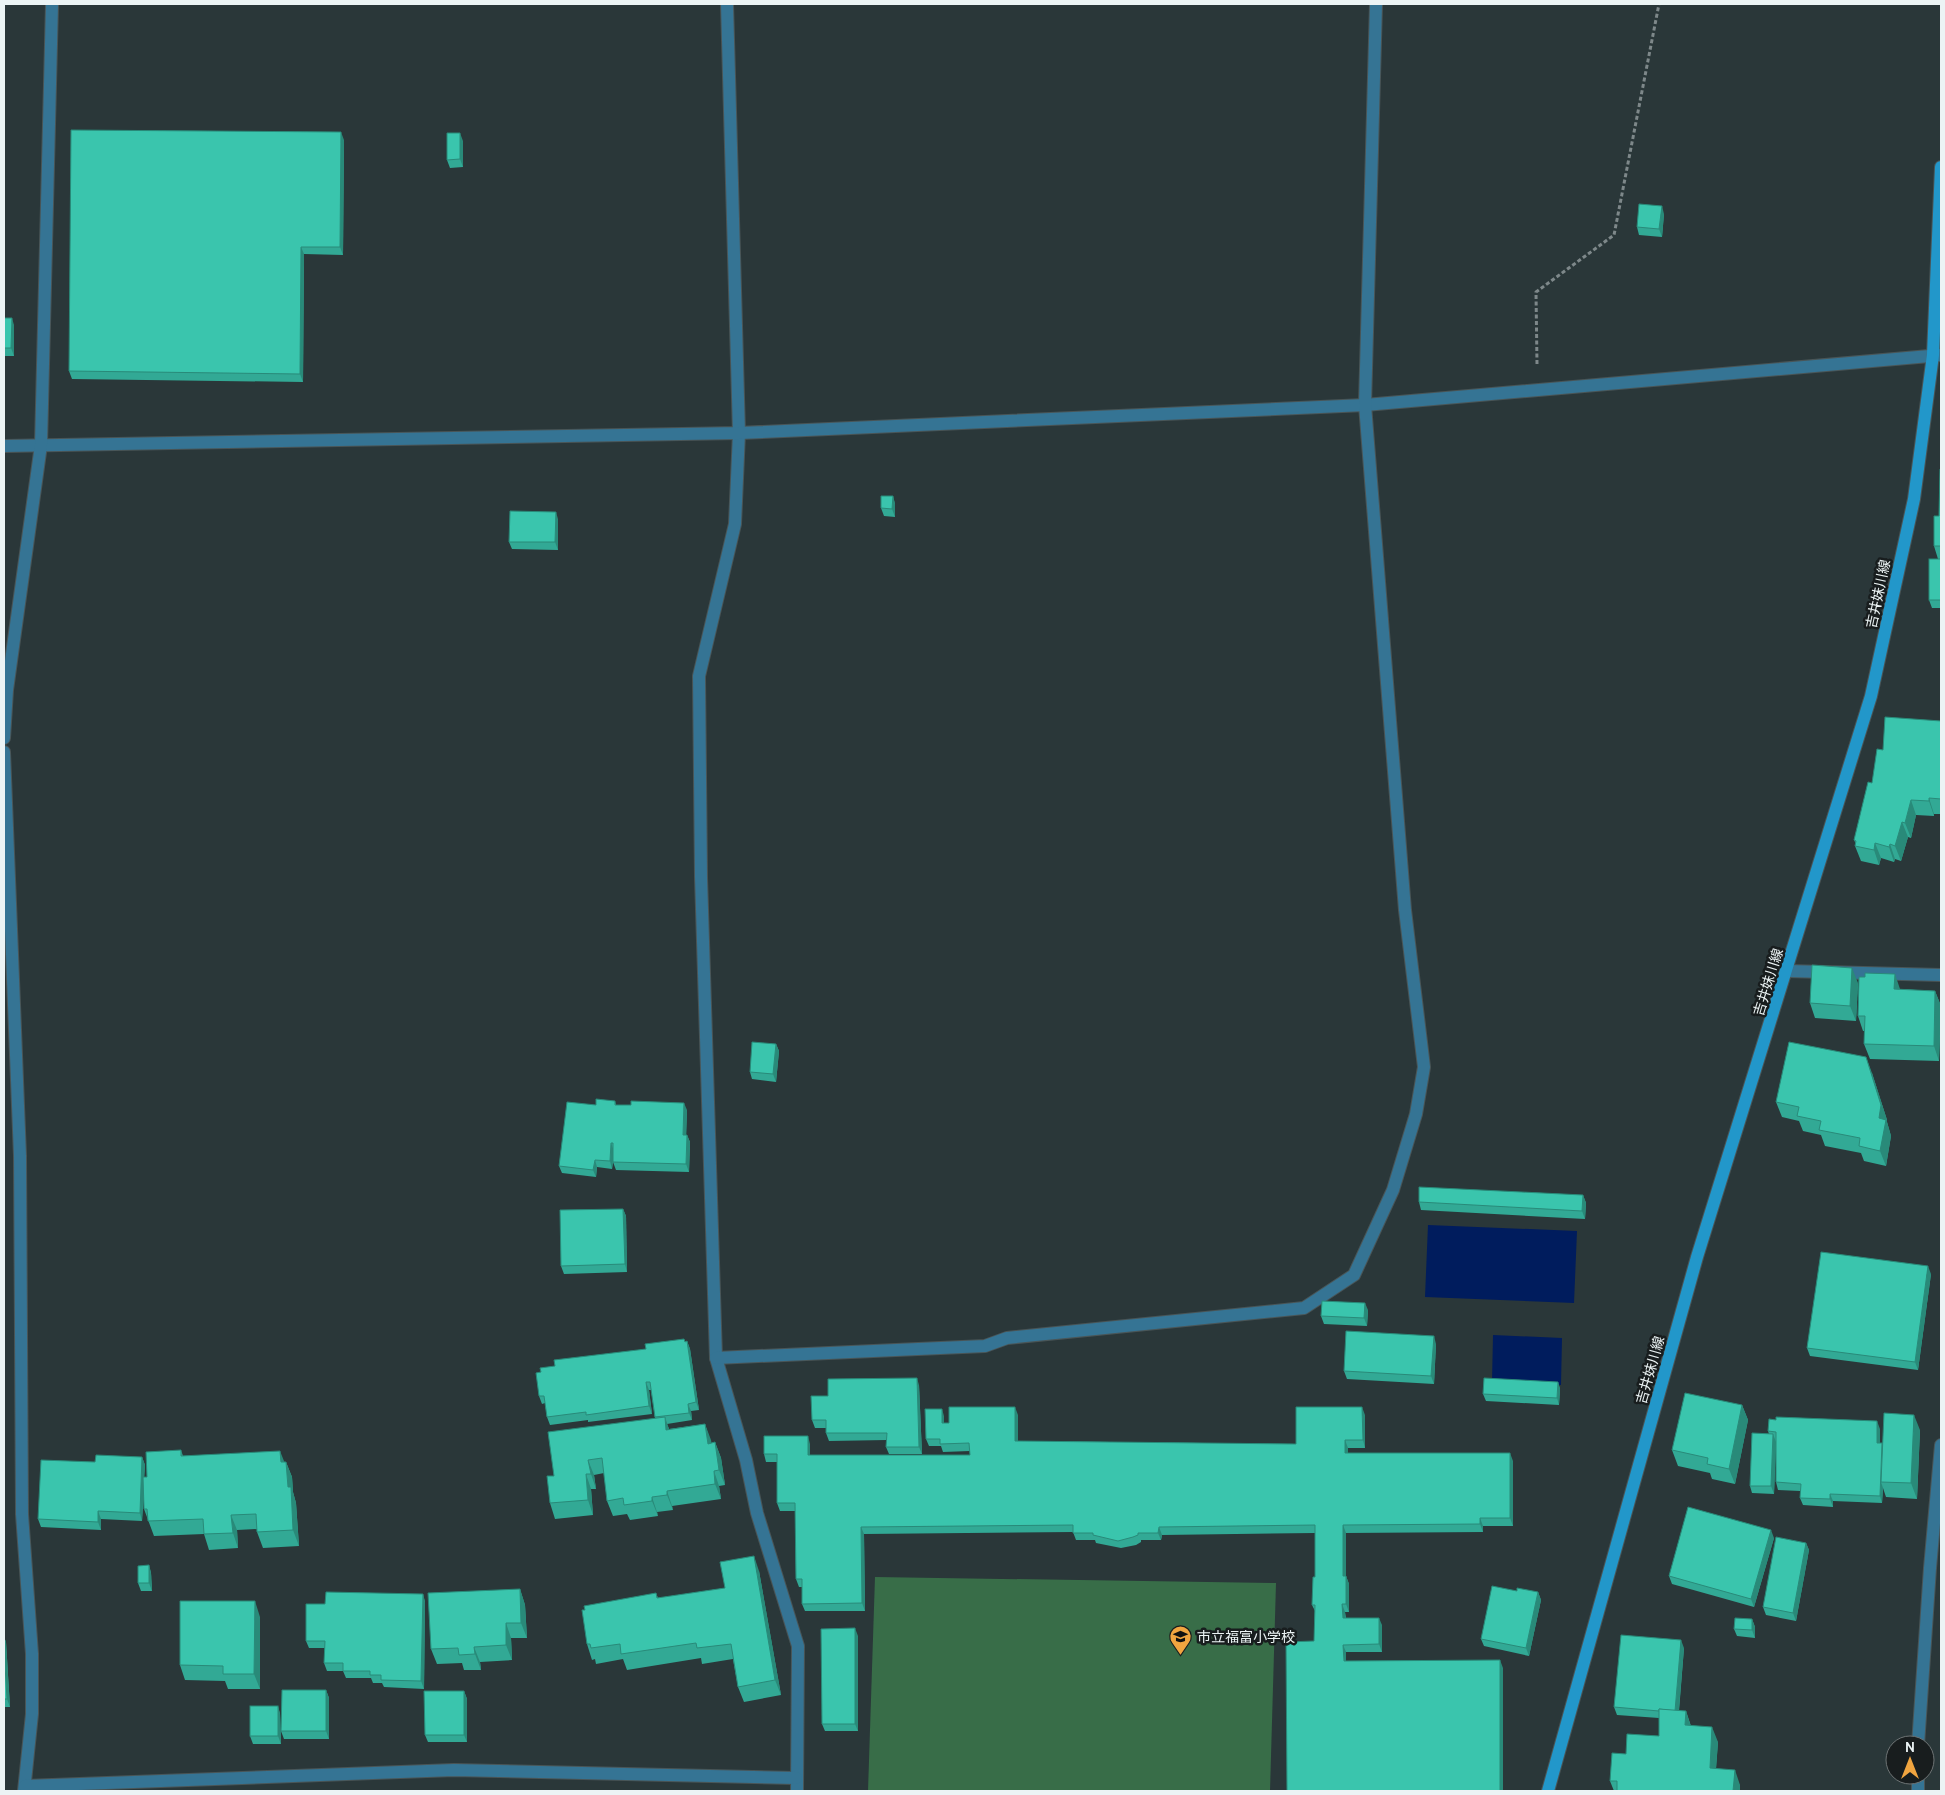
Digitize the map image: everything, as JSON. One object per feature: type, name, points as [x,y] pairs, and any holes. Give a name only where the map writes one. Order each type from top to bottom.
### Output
[{"type":"main road","name":"吉井妹川線","points":[[1548,1791],[1697,1257],[1871,696],[1914,499],[1937,355],[1941,167]]},
{"type":"street","points":[[4,738],[7,690],[41,445],[52,4]]},
{"type":"street","points":[[728,4],[739,433],[735,524],[699,676],[701,877],[716,1358],[746,1460],[757,1513],[798,1646],[797,1791]]},
{"type":"street","points":[[716,1358],[985,1346],[1007,1338],[1304,1308],[1354,1275],[1393,1190],[1416,1114],[1424,1067],[1405,910],[1365,405],[1376,4]]},
{"type":"street","points":[[4,446],[739,433],[1365,405],[1937,355]]},
{"type":"street","points":[[4,752],[20,1156],[22,1514],[32,1654],[32,1714],[24,1788],[454,1770],[796,1778]]},
{"type":"street","points":[[1787,971],[1941,975]]},
{"type":"street","points":[[1919,1735],[1930,1568],[1941,1446]]},
{"type":"path","points":[[1538,390],[1536,292],[1614,235],[1659,4]]},
{"type":"green space","points":[[875,1577],[1276,1583],[1270,1791],[868,1791]]},
{"type":"shaded area","points":[[1428,1225],[1577,1231],[1574,1303],[1425,1297]]},
{"type":"shaded area","points":[[1493,1335],[1562,1338],[1561,1385],[1492,1382]]},
{"type":"building","points":[[71,130],[341,132],[340,247],[301,247],[300,374],[69,371]]},
{"type":"building","points":[[447,133],[460,133],[460,159],[447,160]]},
{"type":"building","points":[[1639,204],[1662,206],[1659,229],[1637,227]]},
{"type":"building","points":[[4,318],[12,318],[11,348],[4,348]]},
{"type":"building","points":[[1940,469],[1941,546],[1934,546],[1934,516],[1939,516]]},
{"type":"building","points":[[881,496],[893,496],[892,509],[881,508]]},
{"type":"building","points":[[510,511],[556,512],[555,542],[509,542]]},
{"type":"building","points":[[1929,559],[1941,559],[1941,600],[1929,600]]},
{"type":"building","points":[[1885,717],[1941,721],[1941,799],[1929,798],[1929,801],[1911,800],[1905,823],[1902,822],[1895,846],[1890,844],[1889,847],[1875,843],[1874,850],[1855,846],[1856,841],[1854,840],[1868,782],[1872,783],[1877,749],[1883,750]]},
{"type":"building","points":[[1812,965],[1852,968],[1850,1006],[1810,1003]]},
{"type":"building","points":[[1865,973],[1895,974],[1894,989],[1935,991],[1934,1046],[1864,1044],[1865,1016],[1858,1016],[1859,977],[1865,977]]},
{"type":"building","points":[[752,1042],[776,1044],[773,1074],[750,1072]]},
{"type":"building","points":[[1789,1042],[1866,1057],[1881,1105],[1879,1118],[1886,1120],[1880,1151],[1859,1146],[1860,1138],[1819,1130],[1821,1121],[1797,1116],[1799,1107],[1776,1102]]},
{"type":"building","points":[[596,1099],[615,1101],[615,1105],[631,1105],[631,1101],[684,1103],[683,1135],[687,1135],[686,1164],[613,1162],[613,1143],[611,1143],[610,1161],[595,1160],[593,1170],[559,1166],[567,1102],[596,1105]]},
{"type":"building","points":[[1419,1187],[1583,1195],[1582,1211],[1419,1202]]},
{"type":"building","points":[[623,1209],[625,1264],[561,1266],[560,1210]]},
{"type":"building","points":[[1821,1252],[1928,1266],[1915,1362],[1807,1348]]},
{"type":"building","points":[[1322,1301],[1365,1303],[1364,1318],[1321,1316]]},
{"type":"building","points":[[1346,1331],[1434,1336],[1431,1376],[1344,1371]]},
{"type":"building","points":[[684,1339],[685,1342],[687,1341],[696,1402],[688,1404],[689,1413],[655,1417],[650,1382],[646,1382],[649,1406],[586,1415],[586,1412],[547,1417],[544,1396],[539,1396],[536,1373],[541,1372],[540,1368],[555,1366],[554,1360],[646,1349],[645,1344]]},
{"type":"building","points":[[917,1378],[919,1447],[886,1447],[887,1433],[826,1433],[826,1420],[812,1420],[811,1396],[828,1396],[828,1379]]},
{"type":"building","points":[[1484,1378],[1558,1382],[1557,1398],[1483,1394]]},
{"type":"building","points":[[1685,1393],[1742,1405],[1729,1469],[1707,1464],[1708,1458],[1672,1450]]},
{"type":"building","name":"市立福富小学校","points":[[949,1407],[1015,1407],[1015,1441],[1296,1444],[1296,1407],[1362,1407],[1363,1440],[1345,1440],[1345,1453],[1510,1453],[1510,1518],[1480,1518],[1480,1524],[1343,1525],[1343,1576],[1346,1576],[1346,1604],[1342,1604],[1343,1618],[1379,1618],[1379,1644],[1343,1645],[1344,1661],[1500,1660],[1500,1791],[1287,1791],[1286,1642],[1314,1641],[1315,1605],[1312,1605],[1313,1577],[1315,1577],[1315,1525],[1159,1527],[1158,1533],[1138,1533],[1138,1535],[1133,1537],[1118,1541],[1093,1535],[1093,1533],[1073,1533],[1073,1525],[861,1527],[862,1603],[802,1604],[802,1579],[796,1579],[795,1503],[777,1503],[777,1454],[764,1454],[764,1436],[808,1436],[808,1455],[970,1455],[969,1443],[940,1444],[940,1439],[926,1439],[925,1409],[942,1409],[942,1423],[949,1423]]},
{"type":"building","points":[[1884,1413],[1914,1415],[1911,1483],[1881,1482]]},
{"type":"building","points":[[665,1417],[666,1430],[705,1424],[708,1444],[715,1442],[719,1470],[714,1471],[715,1484],[667,1491],[667,1495],[652,1497],[652,1501],[624,1505],[623,1498],[607,1501],[602,1458],[588,1460],[591,1474],[586,1474],[588,1500],[550,1503],[547,1476],[554,1476],[548,1432]]},
{"type":"building","points":[[1776,1417],[1877,1421],[1877,1443],[1882,1443],[1880,1496],[1830,1494],[1830,1499],[1800,1498],[1801,1484],[1776,1482],[1776,1432],[1768,1431],[1769,1419],[1776,1420]]},
{"type":"building","points":[[1752,1433],[1773,1434],[1771,1486],[1750,1486]]},
{"type":"building","points":[[181,1450],[181,1456],[280,1451],[281,1462],[286,1462],[288,1487],[291,1487],[293,1530],[257,1532],[256,1514],[231,1515],[233,1533],[204,1534],[203,1519],[148,1521],[147,1509],[144,1509],[143,1477],[147,1477],[146,1452]]},
{"type":"building","points":[[96,1455],[142,1457],[140,1513],[98,1511],[98,1522],[38,1519],[41,1460],[95,1462]]},
{"type":"building","points":[[1688,1507],[1771,1530],[1751,1599],[1669,1576]]},
{"type":"building","points":[[1776,1537],[1806,1543],[1793,1613],[1763,1607]]},
{"type":"building","points":[[754,1556],[775,1680],[738,1687],[731,1644],[697,1648],[696,1643],[621,1654],[620,1644],[591,1648],[590,1644],[587,1644],[582,1610],[585,1610],[584,1606],[656,1593],[657,1598],[725,1588],[720,1562]]},
{"type":"building","points":[[149,1565],[149,1583],[138,1583],[138,1566]]},
{"type":"building","points":[[1492,1586],[1517,1591],[1517,1588],[1538,1592],[1526,1648],[1481,1639]]},
{"type":"building","points":[[520,1589],[521,1623],[506,1623],[506,1645],[474,1647],[475,1654],[459,1655],[458,1648],[431,1649],[428,1593]]},
{"type":"building","points":[[326,1592],[423,1594],[421,1681],[381,1680],[381,1675],[370,1675],[370,1671],[343,1671],[343,1663],[324,1663],[325,1641],[306,1641],[306,1604],[325,1604]]},
{"type":"building","points":[[180,1601],[255,1601],[254,1674],[223,1674],[223,1666],[180,1665]]},
{"type":"building","points":[[1735,1618],[1752,1619],[1752,1630],[1734,1629]]},
{"type":"building","points":[[855,1628],[855,1724],[822,1724],[821,1629]]},
{"type":"building","points":[[1621,1635],[1681,1640],[1675,1711],[1614,1707]]},
{"type":"building","points":[[4,1648],[7,1699],[4,1699]]},
{"type":"building","points":[[282,1690],[326,1690],[326,1731],[281,1731]]},
{"type":"building","points":[[424,1691],[464,1691],[464,1735],[425,1735]]},
{"type":"building","points":[[250,1706],[278,1706],[278,1736],[250,1736]]},
{"type":"building","points":[[1659,1709],[1686,1711],[1685,1725],[1712,1727],[1710,1768],[1735,1770],[1733,1791],[1617,1791],[1617,1781],[1610,1781],[1612,1753],[1626,1754],[1627,1734],[1659,1736]]},
{"type":"place","name":"市立福富小学校","points":[[1181,1656]]}]
